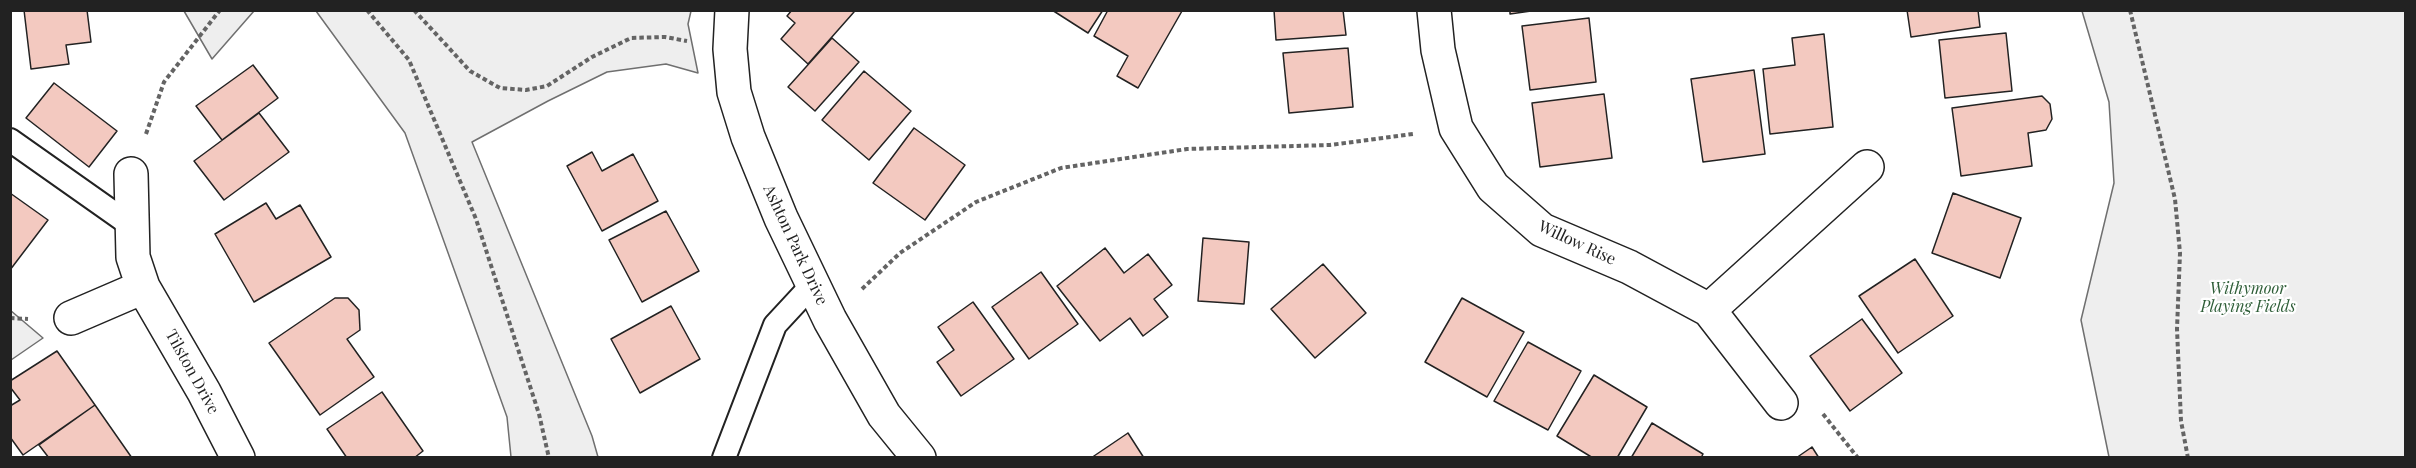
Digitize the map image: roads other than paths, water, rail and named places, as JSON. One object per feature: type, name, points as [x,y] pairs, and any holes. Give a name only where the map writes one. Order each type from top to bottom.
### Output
[{"type":"street","name":"Ashton Park Drive","points":[[732,10],[730,49],[734,92],[748,137],[781,218],[830,320],[884,415],[919,458]]},
{"type":"street","name":"Willow Rise","points":[[1434,10],[1438,50],[1456,128],[1493,187],[1542,230],[1629,267],[1709,310],[1781,403]]},
{"type":"street","points":[[1709,310],[1867,166]]},
{"type":"street","name":"Tilston Drive","points":[[131,174],[133,257],[143,287],[204,392],[238,458]]},
{"type":"street","points":[[70,318],[143,287]]},
{"type":"lane","points":[[10,140],[132,226]]},
{"type":"lane","points":[[724,458],[775,325],[813,284]]},
{"type":"park label","name":"Withymoor Playing Fields","points":[[2248,298]]}]
